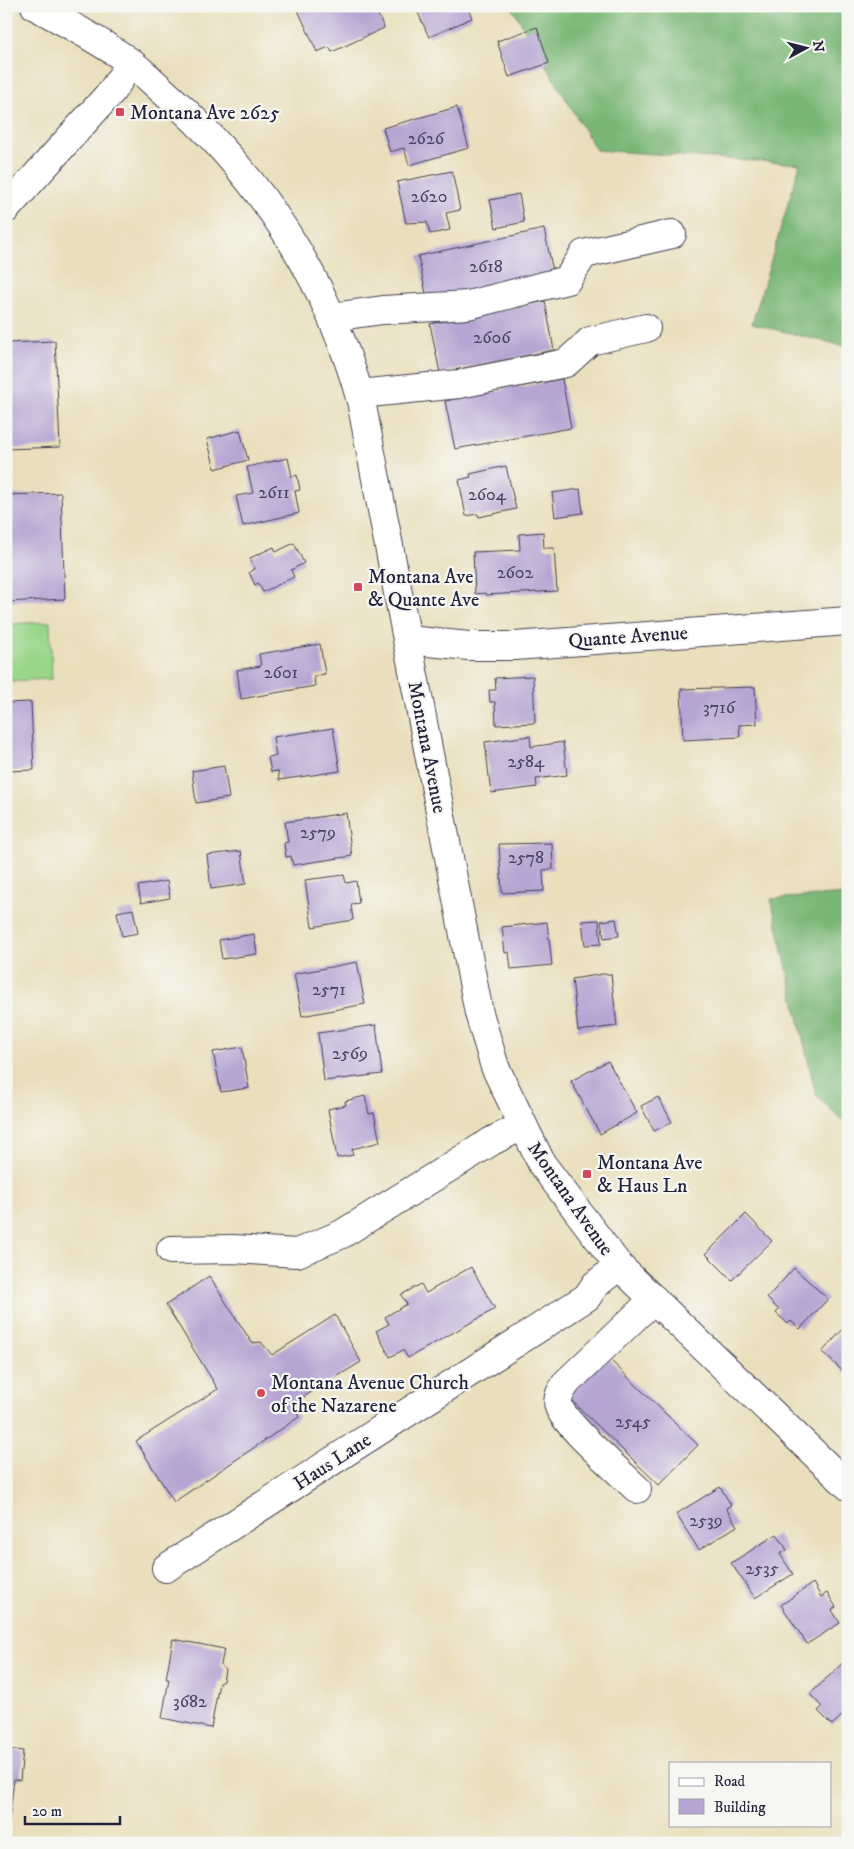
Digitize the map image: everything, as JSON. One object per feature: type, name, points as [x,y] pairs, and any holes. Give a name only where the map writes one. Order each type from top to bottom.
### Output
[{"type":"street","name":"Montana Avenue","points":[[35,6],[131,62],[194,117],[242,169],[285,230],[314,279],[332,317],[359,394],[479,1013],[495,1066],[522,1126],[542,1164],[619,1266],[848,1486]]},
{"type":"street","points":[[6,209],[111,92],[131,62]]},
{"type":"street","points":[[332,317],[383,310],[468,305],[567,280],[584,254],[672,234]]},
{"type":"street","points":[[359,394],[459,384],[566,363],[590,341],[646,328]]},
{"type":"street","name":"Quante Avenue","points":[[408,640],[469,646],[515,646],[571,640],[848,621]]},
{"type":"street","points":[[171,1250],[234,1249],[297,1252],[342,1234],[492,1141],[522,1126]]},
{"type":"street","name":"Haus Lane","points":[[166,1568],[587,1297],[595,1285],[619,1266]]},
{"type":"street","points":[[637,1489],[566,1420],[558,1405],[559,1395],[567,1382],[654,1299]]},
{"type":"green space","points":[[511,6],[848,6],[848,347],[752,324],[800,164],[596,150]]},
{"type":"green space","points":[[50,622],[52,679],[6,681],[6,624]]},
{"type":"green space","points":[[848,894],[848,1126],[816,1095],[771,899]]},
{"type":"building","points":[[302,6],[374,6],[384,28],[332,52],[329,47],[317,52],[297,8]]},
{"type":"building","points":[[415,6],[467,6],[472,18],[429,37]]},
{"type":"building","points":[[537,27],[549,63],[509,77],[497,41]]},
{"type":"building","points":[[457,107],[469,148],[409,165],[404,148],[390,152],[383,128]]},
{"type":"building","points":[[452,171],[460,210],[446,213],[450,230],[430,234],[427,222],[406,223],[397,182]]},
{"type":"building","points":[[519,194],[524,222],[496,228],[490,200]]},
{"type":"building","points":[[544,229],[554,276],[428,303],[418,256]]},
{"type":"building","points":[[545,301],[554,350],[440,373],[430,324]]},
{"type":"building","points":[[55,341],[60,447],[6,449],[6,343]]},
{"type":"building","points":[[562,379],[571,428],[455,449],[445,401],[503,390],[502,384],[518,380],[519,387]]},
{"type":"building","points":[[240,430],[248,460],[215,469],[207,439]]},
{"type":"building","points":[[288,458],[292,477],[297,475],[300,490],[295,491],[299,513],[243,526],[236,496],[253,493],[247,467]]},
{"type":"building","points":[[506,466],[516,509],[479,517],[478,514],[466,516],[459,480],[471,477],[470,474]]},
{"type":"building","points":[[580,489],[583,513],[555,517],[552,493]]},
{"type":"building","points":[[61,493],[65,599],[6,602],[6,495]]},
{"type":"building","points":[[543,532],[544,548],[554,548],[557,591],[475,594],[473,552],[520,550],[519,534]]},
{"type":"building","points":[[294,543],[304,563],[291,570],[294,577],[263,592],[258,583],[255,585],[249,572],[255,569],[250,558],[274,547],[276,552]]},
{"type":"building","points":[[320,644],[325,674],[314,676],[315,686],[241,699],[237,670],[261,666],[259,654]]},
{"type":"building","points":[[533,676],[535,723],[496,725],[495,702],[490,702],[489,690],[496,690],[495,678]]},
{"type":"building","points":[[755,687],[757,724],[739,725],[740,737],[683,740],[681,689]]},
{"type":"building","points":[[31,702],[34,770],[6,771],[6,703]]},
{"type":"building","points":[[333,728],[340,771],[279,780],[278,771],[271,772],[268,757],[276,756],[273,737]]},
{"type":"building","points":[[530,736],[531,747],[563,742],[567,775],[536,779],[537,787],[491,793],[485,742]]},
{"type":"building","points":[[224,766],[229,798],[196,803],[192,771]]},
{"type":"building","points":[[346,813],[352,856],[293,865],[291,856],[286,857],[284,843],[288,842],[285,822]]},
{"type":"building","points":[[552,843],[553,869],[543,870],[544,891],[502,893],[499,844]]},
{"type":"building","points":[[241,851],[246,884],[211,889],[207,855]]},
{"type":"building","points":[[344,875],[346,883],[356,881],[359,903],[351,904],[353,920],[312,927],[305,880]]},
{"type":"building","points":[[167,881],[170,898],[141,903],[138,886]]},
{"type":"building","points":[[133,909],[138,933],[122,936],[117,912]]},
{"type":"building","points":[[616,919],[619,936],[604,938],[601,921]]},
{"type":"building","points":[[599,920],[601,944],[585,945],[582,921]]},
{"type":"building","points":[[547,922],[552,965],[511,969],[509,952],[505,953],[502,927]]},
{"type":"building","points":[[254,934],[257,954],[222,959],[219,940]]},
{"type":"building","points":[[357,962],[365,1004],[302,1016],[294,974]]},
{"type":"building","points":[[611,974],[617,1026],[578,1031],[572,979]]},
{"type":"building","points":[[376,1025],[382,1074],[324,1081],[318,1033]]},
{"type":"building","points":[[242,1047],[249,1088],[221,1092],[213,1052]]},
{"type":"building","points":[[608,1061],[637,1113],[600,1134],[571,1081]]},
{"type":"building","points":[[365,1096],[369,1114],[374,1113],[380,1142],[352,1149],[353,1155],[337,1158],[328,1109],[346,1105],[345,1101]]},
{"type":"building","points":[[658,1097],[672,1122],[654,1131],[641,1106]]},
{"type":"building","points":[[746,1214],[772,1241],[732,1280],[706,1254]]},
{"type":"building","points":[[471,1267],[495,1309],[408,1358],[403,1350],[390,1357],[376,1331],[389,1324],[385,1317],[407,1304],[401,1295],[421,1284],[426,1293]]},
{"type":"building","points":[[794,1268],[828,1299],[800,1329],[791,1321],[788,1324],[776,1313],[779,1310],[767,1298]]},
{"type":"building","name":"Montana Avenue Church of the Nazarene","points":[[209,1276],[252,1343],[261,1342],[272,1355],[335,1315],[361,1362],[292,1404],[299,1417],[174,1502],[136,1441],[218,1389],[166,1305]]},
{"type":"building","points":[[848,1324],[848,1376],[822,1352]]},
{"type":"building","points":[[606,1356],[698,1445],[659,1485],[567,1396]]},
{"type":"building","points":[[720,1487],[731,1505],[726,1508],[737,1526],[699,1550],[676,1514]]},
{"type":"building","points":[[777,1534],[787,1550],[780,1554],[793,1574],[755,1598],[731,1563]]},
{"type":"building","points":[[813,1583],[821,1597],[827,1593],[836,1607],[832,1610],[840,1623],[807,1644],[781,1605]]},
{"type":"building","points":[[173,1639],[224,1649],[221,1665],[225,1670],[223,1681],[219,1683],[211,1728],[162,1718],[169,1679],[166,1679]]},
{"type":"building","points":[[848,1658],[848,1710],[832,1725],[818,1711],[822,1707],[810,1694]]},
{"type":"building","points":[[6,1749],[23,1751],[20,1780],[14,1779],[9,1822],[6,1822]]},
{"type":"place","name":"Montana Ave 2625","points":[[120,112]]},
{"type":"place","name":"Montana Ave & Quante Ave","points":[[358,587]]},
{"type":"place","name":"Montana Ave & Haus Ln","points":[[587,1174]]},
{"type":"place","name":"Montana Avenue Church of the Nazarene","points":[[261,1393]]}]
